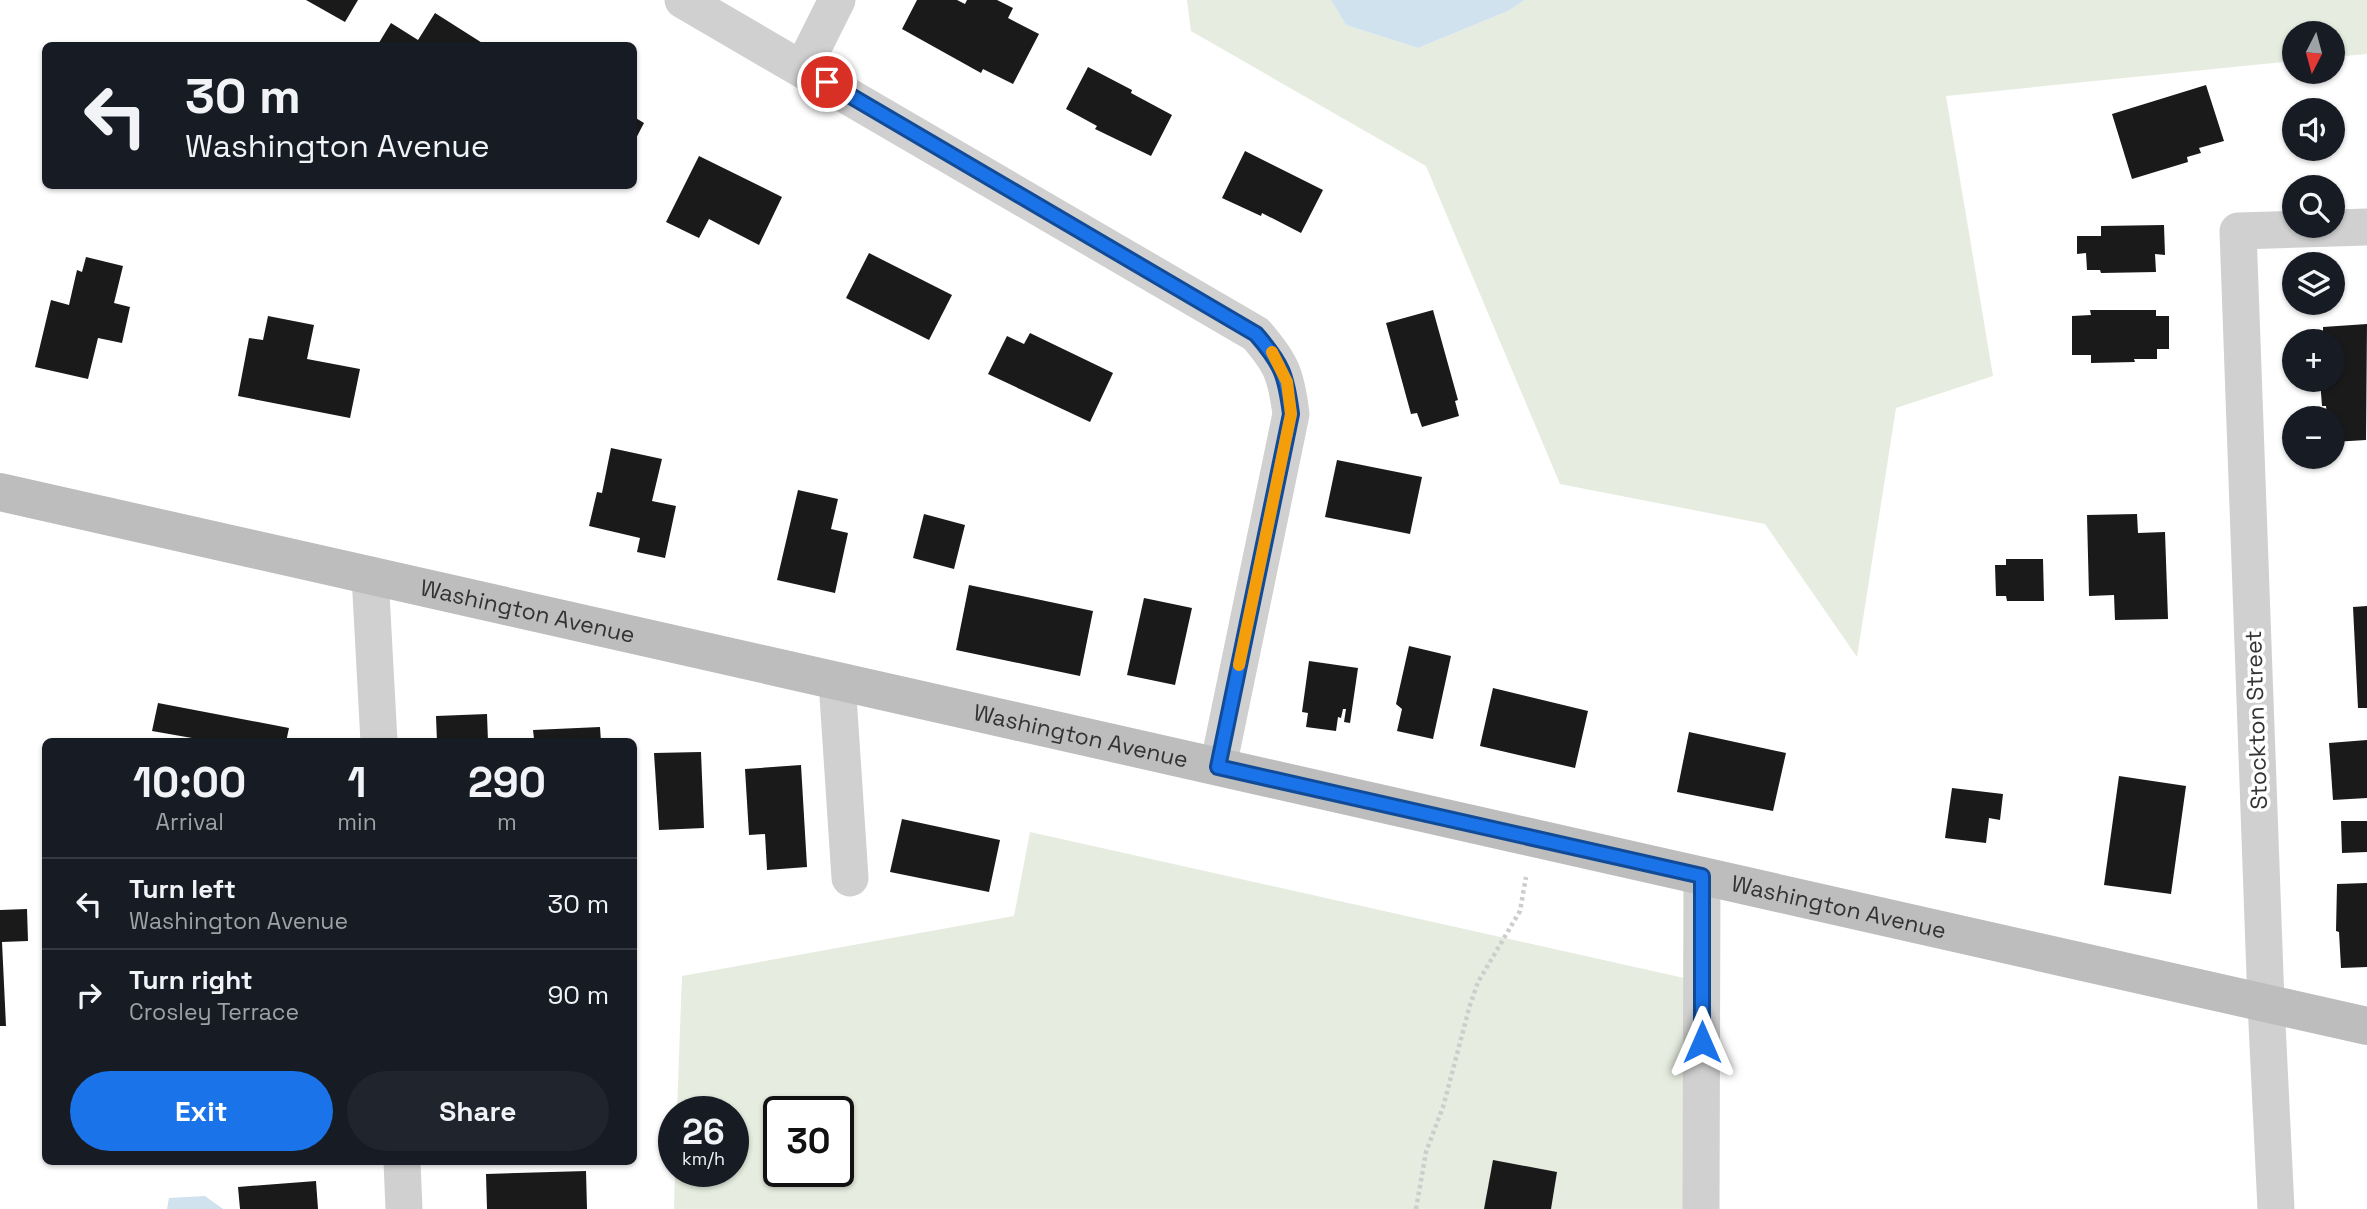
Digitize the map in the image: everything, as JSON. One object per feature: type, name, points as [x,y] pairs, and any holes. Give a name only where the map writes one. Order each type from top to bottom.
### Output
[{"type":"street","points":[[683,0],[1256,334],[1276,357],[1287,382],[1291,414],[1218,767]]},
{"type":"street","points":[[803,68],[837,0]]},
{"type":"street","name":"Stockton Street","points":[[2276,1209],[2238,231],[2367,227]]},
{"type":"street","name":"Washington Avenue","points":[[0,492],[2367,1026]]},
{"type":"street","points":[[370,575],[379,738]]},
{"type":"street","points":[[837,681],[850,878]]},
{"type":"street","points":[[1701,1209],[1702,876]]},
{"type":"street","points":[[402,1165],[404,1209]]},
{"type":"path","points":[[1416,1209],[1426,1152],[1443,1107],[1470,1005],[1478,982],[1520,911],[1533,838]]},
{"type":"shaded area","points":[[1187,0],[1331,0],[1346,25],[1418,48],[1508,11],[1525,0],[2367,0],[2367,54],[2345,56],[2345,21],[2282,21],[2282,62],[1946,96],[1993,376],[1896,408],[1857,657],[1765,524],[1560,484],[1426,166],[1191,31]]},
{"type":"shaded area","points":[[1030,832],[1684,978],[1688,1209],[674,1209],[675,1187],[749,1187],[749,1096],[678,1096],[682,976],[1014,916]]},
{"type":"water","points":[[1331,0],[1525,0],[1508,11],[1418,48],[1346,25]]},
{"type":"water","points":[[205,1196],[223,1209],[167,1209],[169,1198]]},
{"type":"building","points":[[306,0],[358,0],[345,22]]},
{"type":"building","points":[[917,0],[957,0],[965,4],[967,0],[997,0],[1013,8],[1008,18],[1039,34],[1013,84],[983,69],[981,73],[902,29]]},
{"type":"building","points":[[435,13],[481,42],[379,42],[391,23],[418,40]]},
{"type":"building","points":[[1088,67],[1172,115],[1151,156],[1095,129],[1097,126],[1066,109]]},
{"type":"building","points":[[2206,85],[2224,141],[2199,148],[2201,153],[2187,157],[2188,162],[2132,179],[2112,114]]},
{"type":"building","points":[[637,119],[644,123],[637,136]]},
{"type":"building","points":[[1245,151],[1323,190],[1301,233],[1262,213],[1261,216],[1222,198]]},
{"type":"building","points":[[699,156],[782,197],[759,245],[709,219],[699,238],[666,222]]},
{"type":"building","points":[[2164,225],[2165,255],[2155,254],[2156,272],[2101,273],[2100,270],[2087,270],[2086,253],[2077,254],[2077,236],[2101,236],[2101,226]]},
{"type":"building","points":[[869,253],[952,295],[929,340],[846,298]]},
{"type":"building","points":[[86,257],[123,266],[114,303],[130,307],[122,343],[98,338],[88,379],[35,367],[51,300],[69,305],[77,270],[82,272]]},
{"type":"building","points":[[1433,310],[1458,400],[1455,401],[1459,416],[1422,427],[1417,413],[1411,414],[1386,323]]},
{"type":"building","points":[[2090,310],[2156,310],[2156,316],[2169,316],[2169,349],[2157,349],[2157,359],[2134,359],[2135,362],[2091,363],[2091,355],[2072,355],[2072,316],[2091,315]]},
{"type":"building","points":[[268,316],[314,325],[307,359],[360,369],[350,418],[238,396],[249,338],[263,340]]},
{"type":"building","points":[[2367,324],[2366,440],[2345,441],[2345,406],[2322,406],[2321,392],[2345,392],[2345,329],[2323,327]]},
{"type":"building","points":[[1030,333],[1113,373],[1090,422],[988,374],[1007,336],[1024,344]]},
{"type":"building","points":[[611,448],[662,459],[652,501],[676,506],[665,558],[637,552],[640,538],[589,526],[597,492],[602,493]]},
{"type":"building","points":[[1337,460],[1422,477],[1410,534],[1325,517]]},
{"type":"building","points":[[798,490],[838,499],[831,529],[848,533],[835,593],[777,580]]},
{"type":"building","points":[[924,514],[965,525],[954,569],[913,558]]},
{"type":"building","points":[[2137,514],[2138,533],[2165,532],[2168,619],[2115,620],[2114,595],[2089,596],[2087,515]]},
{"type":"building","points":[[2006,559],[2043,559],[2044,601],[2007,601],[2006,596],[1996,596],[1995,565],[2006,565]]},
{"type":"building","points":[[969,585],[1093,611],[1080,676],[956,650]]},
{"type":"building","points":[[1144,598],[1192,608],[1175,685],[1127,675]]},
{"type":"building","points":[[2367,606],[2367,708],[2358,708],[2353,607]]},
{"type":"building","points":[[1409,646],[1451,656],[1433,739],[1397,731],[1402,709],[1396,704]]},
{"type":"building","points":[[1309,661],[1358,668],[1350,723],[1344,722],[1346,709],[1343,709],[1341,718],[1338,717],[1336,731],[1306,727],[1308,713],[1302,712]]},
{"type":"building","points":[[1493,688],[1588,711],[1575,768],[1480,746]]},
{"type":"building","points":[[158,703],[289,728],[287,738],[192,738],[152,731]]},
{"type":"building","points":[[487,714],[488,738],[437,738],[436,716]]},
{"type":"building","points":[[600,727],[601,738],[534,738],[533,730]]},
{"type":"building","points":[[1689,732],[1786,753],[1773,811],[1677,792]]},
{"type":"building","points":[[2367,740],[2367,798],[2333,800],[2329,743]]},
{"type":"building","points":[[701,752],[704,828],[659,830],[654,753]]},
{"type":"building","points":[[801,765],[807,867],[767,870],[765,834],[749,835],[745,769]]},
{"type":"building","points":[[2119,776],[2186,786],[2171,894],[2104,885]]},
{"type":"building","points":[[1952,788],[2003,794],[2000,820],[1989,818],[1986,843],[1945,838]]},
{"type":"building","points":[[902,819],[1000,840],[989,892],[890,872]]},
{"type":"building","points":[[2341,821],[2367,821],[2367,852],[2342,853]]},
{"type":"building","points":[[2367,883],[2367,967],[2341,968],[2339,932],[2336,931],[2337,884]]},
{"type":"building","points":[[27,909],[28,941],[2,942],[6,1026],[0,1026],[0,910]]},
{"type":"building","points":[[1493,1160],[1557,1172],[1551,1209],[1484,1209]]},
{"type":"building","points":[[586,1171],[587,1209],[487,1209],[486,1174]]},
{"type":"building","points":[[316,1181],[318,1209],[240,1209],[238,1187]]},
{"type":"slow traffic","points":[[1239,665],[1291,414],[1287,382],[1272,352]]},
{"type":"route","points":[[827,82],[1256,334],[1276,357],[1287,382],[1291,414],[1218,767],[1702,876],[1702,1042]]}]
